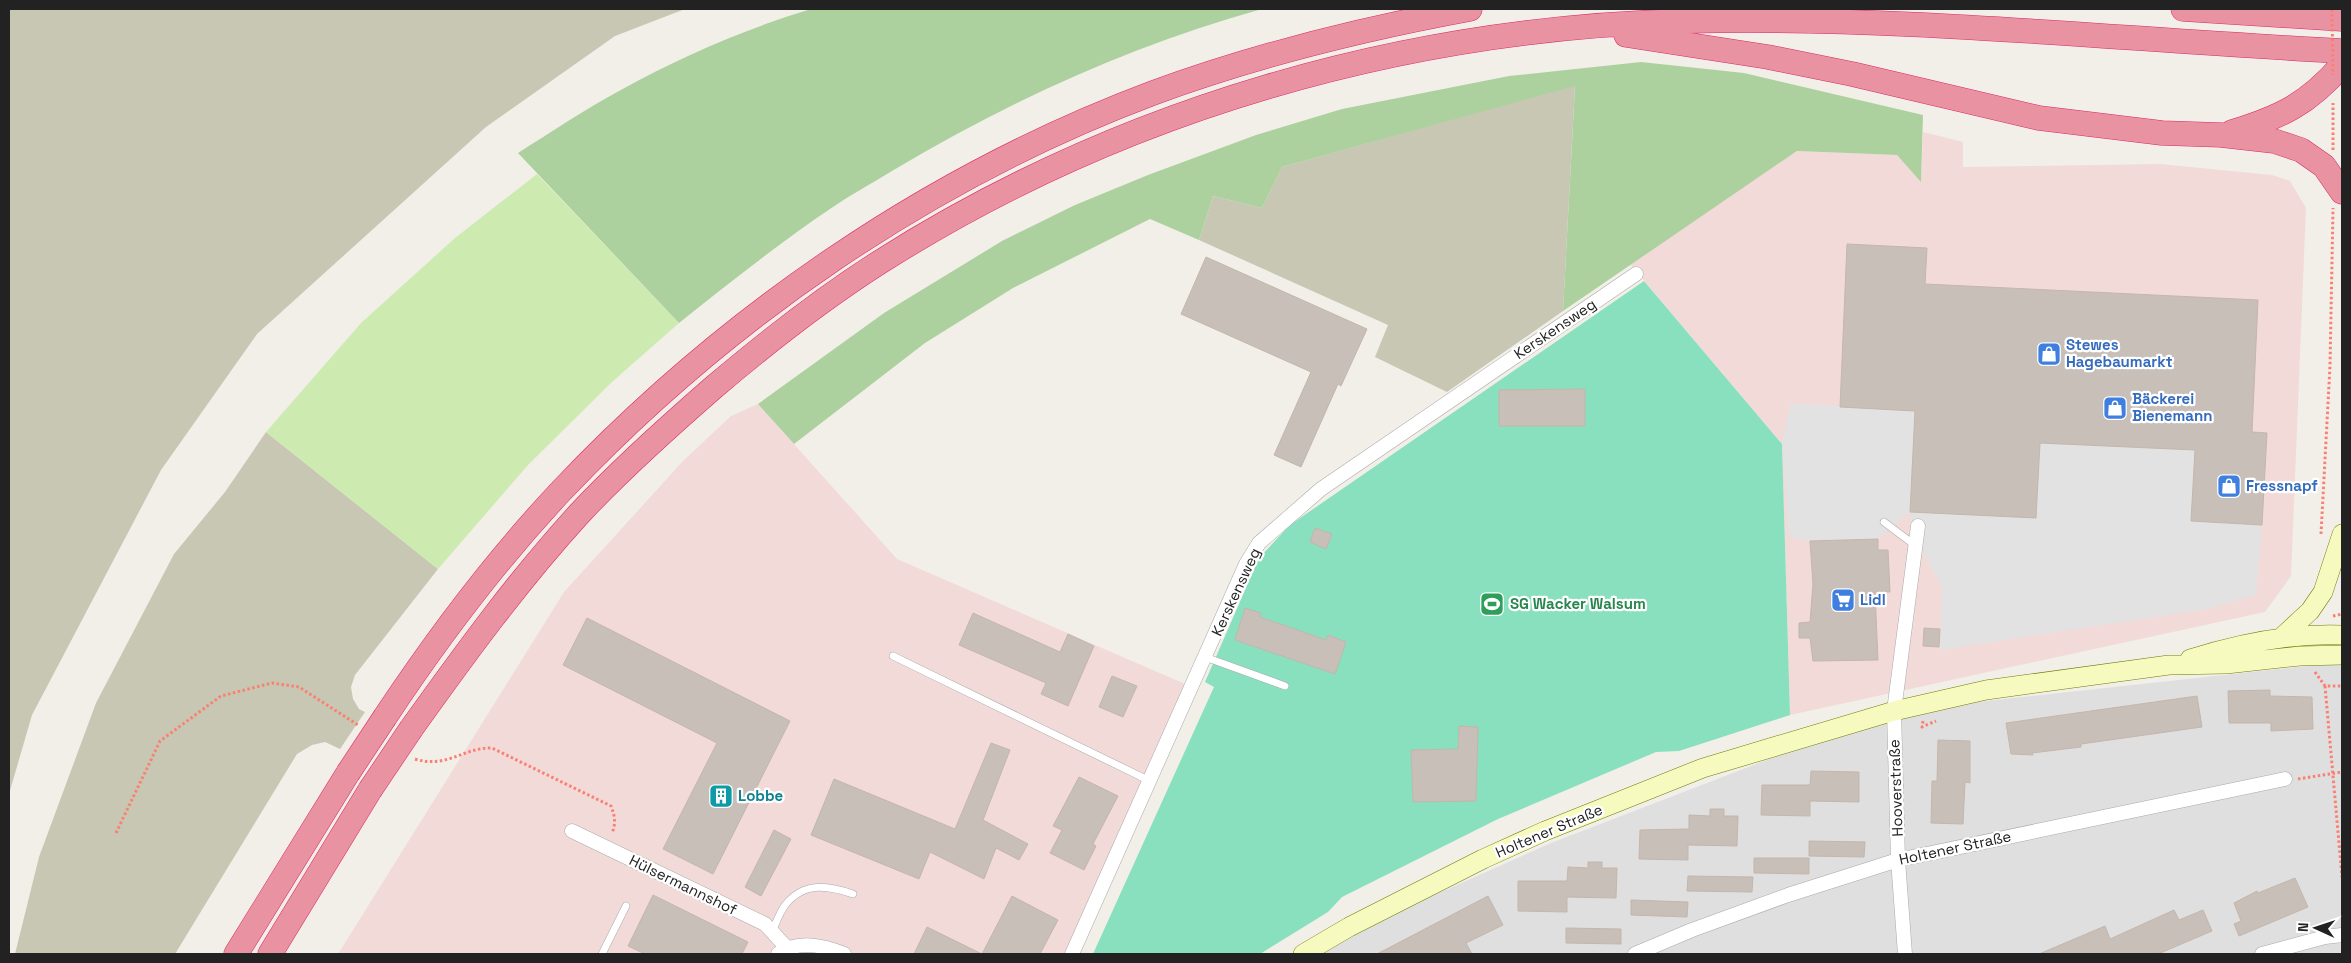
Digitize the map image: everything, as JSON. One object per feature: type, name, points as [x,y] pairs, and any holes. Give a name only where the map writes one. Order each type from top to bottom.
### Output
[{"type":"highway","points":[[236,954],[348,773],[435,642],[492,570],[562,490],[656,398],[748,319],[866,238],[981,171],[1059,133],[1151,94],[1217,71],[1300,46],[1398,22],[1470,9]]},
{"type":"highway","points":[[2183,9],[2342,19]]},
{"type":"highway","points":[[270,954],[370,790],[411,729],[518,584],[583,510],[674,421],[770,340],[879,263],[984,202],[1070,159],[1225,98],[1305,75],[1404,52],[1504,36],[1579,28],[1685,21],[1887,22],[2342,51]]},
{"type":"highway","points":[[1579,28],[1768,57],[1852,74],[2039,118],[2162,133],[2221,135],[2274,141],[2301,150],[2324,166],[2338,184]]},
{"type":"highway","points":[[2221,135],[2279,116],[2301,104],[2335,80]]},
{"type":"street","name":"Kerskensweg","points":[[1072,954],[1151,781],[1246,564],[1258,543],[1321,489],[1636,274]]},
{"type":"street","points":[[1894,711],[1918,526]]},
{"type":"street","points":[[2283,636],[2310,611],[2323,592],[2342,534]]},
{"type":"street","name":"Holtener Straße","points":[[2169,665],[2222,648],[2283,636],[2342,635]]},
{"type":"street","name":"Holtener Straße","points":[[1303,954],[1349,927],[1483,859],[1545,831],[1703,768],[1894,711],[1986,690],[2169,665],[2226,664],[2300,656],[2342,655]]},
{"type":"street","name":"Hooverstraße","points":[[1894,711],[1898,860],[1905,954]]},
{"type":"street","name":"Holtener Straße","points":[[1636,954],[1692,930],[1788,895],[1898,860],[2285,778]]},
{"type":"street","name":"Hülsermannshof","points":[[572,831],[765,924],[772,932],[782,951],[809,945],[830,948],[844,954]]},
{"type":"street","points":[[2262,954],[2325,937],[2342,935]]},
{"type":"lane","points":[[1884,522],[1916,546]]},
{"type":"lane","points":[[893,656],[1151,781]]},
{"type":"lane","points":[[1205,657],[1284,686]]},
{"type":"lane","points":[[772,932],[785,904],[807,888],[817,886],[833,887],[853,894]]},
{"type":"lane","points":[[602,954],[626,906]]},
{"type":"path","points":[[2321,538],[2338,184],[2332,9]]},
{"type":"path","points":[[2310,611],[2319,620],[2342,614]]},
{"type":"path","points":[[2326,686],[2342,877]]},
{"type":"path","points":[[2285,778],[2304,779],[2342,772]]},
{"type":"shaded area","points":[[9,9],[685,9],[615,36],[486,127],[257,334],[161,470],[32,715],[9,794]]},
{"type":"shaded area","points":[[1575,85],[1563,311],[1447,392],[1375,357],[1388,325],[1199,240],[1213,196],[1262,208],[1282,167]]},
{"type":"shaded area","points":[[1923,132],[1963,142],[1963,167],[2160,164],[2272,175],[2290,181],[2306,208],[2291,576],[2265,612],[1790,715],[1782,444],[1630,264],[1797,151],[1897,155],[1921,181]]},
{"type":"shaded area","points":[[1791,403],[1915,411],[1910,511],[2036,518],[2040,443],[2195,450],[2192,521],[2262,525],[2256,595],[2207,609],[1940,650],[1942,586],[1911,532],[1910,512],[1878,539],[1810,541],[1789,537],[1782,444]]},
{"type":"shaded area","points":[[758,404],[897,559],[1192,687],[1078,954],[338,954],[564,592],[683,461],[731,416]]},
{"type":"shaded area","points":[[266,432],[438,569],[355,675],[351,687],[353,699],[359,709],[365,712],[340,749],[325,742],[312,745],[297,754],[175,954],[15,954],[39,857],[96,703],[174,554],[225,492]]},
{"type":"shaded area","points":[[2342,662],[2342,954],[1319,954],[1394,913],[1551,843],[1894,711]]},
{"type":"green space","points":[[811,9],[1262,9],[1213,23],[1118,58],[1025,99],[980,122],[892,171],[811,222],[679,323],[518,153],[593,106],[665,67],[737,35]]},
{"type":"green space","points":[[1641,62],[1744,73],[1923,115],[1921,182],[1897,155],[1797,151],[1563,311],[1575,86],[1282,167],[1262,208],[1213,196],[1199,240],[1150,219],[1013,288],[925,343],[794,444],[758,404],[884,313],[1002,241],[1075,205],[1148,175],[1256,135],[1342,109],[1509,76]]},
{"type":"green space","points":[[537,174],[679,323],[612,382],[528,465],[438,569],[266,432],[361,323],[455,238]]},
{"type":"green space","points":[[1644,281],[1782,444],[1790,715],[1679,751],[1656,752],[1498,819],[1342,897],[1328,912],[1260,954],[1093,954],[1214,687],[1205,682],[1259,558],[1290,525]]},
{"type":"building","name":"Stewes Hagebaumarkt","points":[[1847,244],[1927,248],[1925,284],[2258,300],[2252,432],[2267,433],[2262,525],[2191,521],[2195,450],[2040,443],[2036,518],[1910,512],[1915,411],[1840,407]]},
{"type":"building","points":[[1206,257],[1367,329],[1341,386],[1338,384],[1301,467],[1274,455],[1311,372],[1181,314]]},
{"type":"building","points":[[1585,389],[1585,426],[1499,426],[1499,390]]},
{"type":"building","points":[[1315,528],[1332,534],[1326,549],[1310,542]]},
{"type":"building","name":"Lidl","points":[[1878,539],[1878,550],[1888,550],[1890,592],[1875,592],[1878,660],[1813,661],[1810,638],[1799,638],[1799,623],[1810,622],[1813,584],[1810,541]]},
{"type":"building","points":[[1245,608],[1261,613],[1260,617],[1326,640],[1328,635],[1346,642],[1335,674],[1235,640]]},
{"type":"building","points":[[973,613],[1060,652],[1068,634],[1094,646],[1068,706],[1041,694],[1046,683],[959,645]]},
{"type":"building","name":"Lobbe","points":[[587,618],[790,721],[713,874],[663,849],[717,743],[563,665]]},
{"type":"building","points":[[1924,628],[1940,629],[1939,647],[1923,646]]},
{"type":"building","points":[[1112,676],[1137,686],[1123,717],[1099,707]]},
{"type":"building","points":[[2270,690],[2270,696],[2312,697],[2313,729],[2271,731],[2271,723],[2229,723],[2228,691]]},
{"type":"building","points":[[2197,696],[2202,727],[2081,744],[2081,747],[2032,753],[2033,755],[2011,754],[2006,723]]},
{"type":"building","points":[[1459,726],[1478,727],[1476,801],[1413,802],[1411,750],[1458,749]]},
{"type":"building","points":[[1938,740],[1970,741],[1970,783],[1965,782],[1963,824],[1931,823],[1932,781],[1937,781]]},
{"type":"building","points":[[991,743],[1010,750],[983,820],[1028,844],[1019,860],[996,848],[984,879],[930,852],[919,879],[811,835],[834,779],[955,829]]},
{"type":"building","points":[[1811,771],[1859,772],[1859,802],[1810,801],[1810,816],[1761,815],[1762,785],[1810,785]]},
{"type":"building","points":[[1079,777],[1118,796],[1093,844],[1096,846],[1084,870],[1050,853],[1062,830],[1053,826]]},
{"type":"building","points":[[1710,809],[1724,809],[1724,816],[1738,816],[1737,846],[1688,845],[1688,860],[1639,859],[1640,830],[1689,829],[1689,815],[1710,816]]},
{"type":"building","points":[[774,830],[791,839],[761,896],[745,887]]},
{"type":"building","points":[[1809,841],[1865,842],[1864,857],[1809,856]]},
{"type":"building","points":[[1754,858],[1809,858],[1809,874],[1754,873]]},
{"type":"building","points":[[1588,862],[1602,862],[1602,868],[1617,868],[1616,898],[1567,897],[1567,912],[1518,911],[1518,881],[1567,881],[1568,867],[1588,868]]},
{"type":"building","points":[[1688,876],[1753,877],[1752,892],[1687,891]]},
{"type":"building","points":[[2295,878],[2308,907],[2239,936],[2234,924],[2241,921],[2234,903],[2257,891],[2258,893]]},
{"type":"building","points":[[653,895],[748,942],[742,954],[645,954],[628,946]]},
{"type":"building","points":[[1012,896],[1058,920],[1040,954],[982,954]]},
{"type":"building","points":[[1488,896],[1503,925],[1466,943],[1472,954],[1377,954]]},
{"type":"building","points":[[1631,900],[1688,902],[1687,917],[1631,915]]},
{"type":"building","points":[[2174,910],[2179,920],[2203,910],[2212,931],[2158,954],[2039,954],[2105,926],[2110,939]]},
{"type":"building","points":[[927,927],[982,954],[914,954]]},
{"type":"building","points":[[1566,928],[1621,929],[1621,944],[1566,943]]},
{"type":"place","name":"Stewes Hagebaumarkt","points":[[2049,354]]},
{"type":"place","name":"Bäckerei Bienemann","points":[[2115,408]]},
{"type":"place","name":"Fressnapf","points":[[2229,486]]},
{"type":"place","name":"Lidl","points":[[1843,600]]},
{"type":"place","name":"SG Wacker Walsum","points":[[1492,604]]},
{"type":"place","name":"Lobbe","points":[[721,796]]}]
